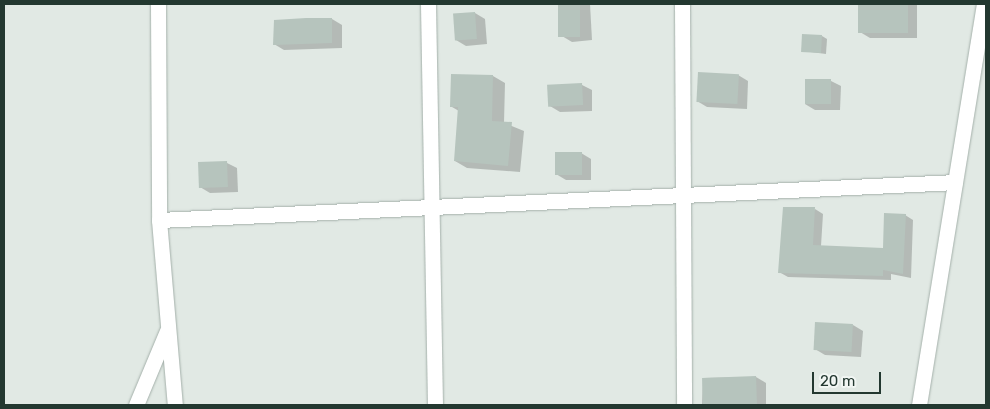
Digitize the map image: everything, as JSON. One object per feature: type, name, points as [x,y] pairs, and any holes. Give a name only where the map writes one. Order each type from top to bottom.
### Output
[{"type":"street","points":[[158,4],[159,220],[175,405]]},
{"type":"street","points":[[428,4],[435,405]]},
{"type":"street","points":[[682,4],[684,405]]},
{"type":"street","points":[[919,405],[984,4]]},
{"type":"street","points":[[159,220],[955,182]]},
{"type":"street","points":[[136,405],[168,328]]},
{"type":"building","points":[[558,4],[580,4],[580,37],[558,37]]},
{"type":"building","points":[[858,4],[908,4],[908,33],[858,33]]},
{"type":"building","points":[[475,12],[477,39],[455,40],[453,14]]},
{"type":"building","points":[[332,18],[332,43],[273,45],[274,20]]},
{"type":"building","points":[[802,34],[822,35],[821,53],[801,52]]},
{"type":"building","points":[[698,72],[739,74],[737,104],[696,102]]},
{"type":"building","points":[[451,74],[493,75],[492,121],[512,122],[508,166],[454,161],[458,107],[450,107]]},
{"type":"building","points":[[805,79],[831,79],[831,104],[805,104]]},
{"type":"building","points":[[582,83],[583,105],[548,107],[547,85]]},
{"type":"building","points":[[555,152],[582,152],[582,175],[555,175]]},
{"type":"building","points":[[227,161],[228,187],[199,188],[198,162]]},
{"type":"building","points":[[783,207],[815,207],[813,245],[883,248],[884,213],[906,214],[903,274],[883,270],[883,276],[778,273]]},
{"type":"building","points":[[815,322],[853,324],[851,352],[814,350]]},
{"type":"building","points":[[756,376],[757,405],[703,405],[702,378]]}]
